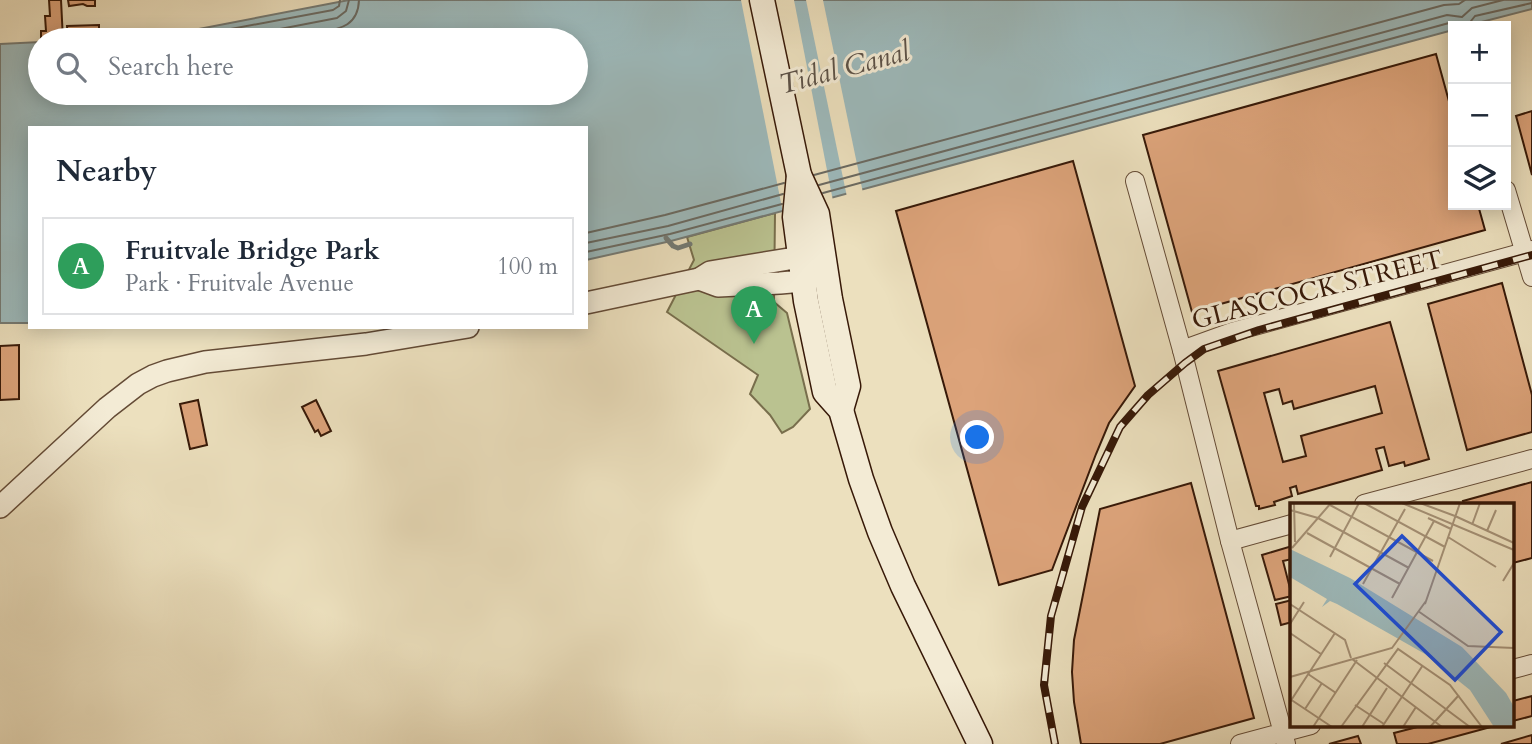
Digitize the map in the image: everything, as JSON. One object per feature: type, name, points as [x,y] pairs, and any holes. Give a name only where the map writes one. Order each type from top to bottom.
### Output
[{"type":"main road","points":[[762,0],[806,215],[826,268],[848,386],[841,410]]},
{"type":"main road","points":[[806,215],[802,269],[825,392],[841,410],[880,533],[980,744]]},
{"type":"street","points":[[1135,181],[1285,738]]},
{"type":"street","points":[[1511,205],[1530,260]]},
{"type":"street","name":"GLASCOCK STREET","points":[[1182,350],[1245,328],[1530,260]]},
{"type":"street","points":[[588,303],[699,279],[710,272],[826,268]]},
{"type":"street","points":[[0,507],[107,408],[138,384],[167,370],[221,360],[366,344],[456,329]]},
{"type":"street","points":[[1368,503],[1532,459]]},
{"type":"street","points":[[1230,541],[1290,525]]},
{"type":"street","points":[[1514,670],[1532,664]]},
{"type":"street","points":[[1240,744],[1285,738],[1309,726]]},
{"type":"green space","points":[[775,213],[774,302],[787,313],[810,409],[793,427],[782,433],[770,415],[750,394],[758,375],[667,312],[694,260],[687,237]]},
{"type":"water","name":"Tidal Canal","points":[[349,0],[1532,0],[1532,9],[1485,21],[1448,21],[1448,31],[671,241],[588,260],[588,126],[28,126],[28,323],[0,323],[0,44],[28,43],[28,105],[588,105],[588,28],[204,28]]},
{"type":"pier","points":[[741,0],[794,0],[833,201],[783,213]]},
{"type":"pier","points":[[806,0],[823,0],[863,193],[847,197]]},
{"type":"building","points":[[49,0],[61,0],[62,28],[46,28],[45,16],[50,16]]},
{"type":"building","points":[[68,0],[95,0],[95,6],[69,6]]},
{"type":"building","points":[[99,25],[99,28],[67,28]]},
{"type":"building","points":[[1436,54],[1448,98],[1448,210],[1479,210],[1485,230],[1192,312],[1143,135]]},
{"type":"building","points":[[1532,111],[1532,175],[1516,116]]},
{"type":"building","points":[[1073,161],[1135,386],[1109,423],[1052,570],[999,585],[896,211]]},
{"type":"building","points":[[1502,283],[1532,395],[1532,432],[1467,450],[1428,304]]},
{"type":"building","points":[[1390,322],[1429,459],[1405,466],[1404,462],[1389,466],[1384,447],[1376,449],[1382,470],[1298,494],[1296,486],[1290,488],[1292,496],[1274,502],[1275,505],[1259,509],[1218,371]],"holes":[[[1375,386],[1382,413],[1301,436],[1306,456],[1283,462],[1264,393],[1279,389],[1283,404],[1292,401],[1294,409]]]},
{"type":"building","points":[[19,345],[19,399],[0,400],[0,346]]},
{"type":"building","points":[[198,400],[207,445],[190,449],[180,404]]},
{"type":"building","points":[[316,400],[331,431],[321,436],[318,430],[315,432],[302,407]]},
{"type":"building","points":[[1532,482],[1532,558],[1514,563],[1514,503],[1463,501]]},
{"type":"building","points":[[1191,483],[1254,718],[1160,744],[1081,744],[1074,702],[1074,640],[1100,509]]},
{"type":"building","points":[[1290,547],[1290,559],[1283,561],[1290,596],[1275,600],[1262,555]]},
{"type":"building","points":[[1290,600],[1290,623],[1281,625],[1276,604]]},
{"type":"building","points":[[1532,696],[1532,716],[1514,721],[1514,701]]},
{"type":"building","points":[[1421,726],[1494,726],[1428,744],[1397,744],[1394,733]]},
{"type":"building","points":[[1532,735],[1532,744],[1501,744]]},
{"type":"building","points":[[1358,736],[1361,744],[1329,744]]},
{"type":"waterway","points":[[666,238],[678,248],[690,244]]},
{"type":"railway","points":[[1055,744],[1044,685],[1051,616],[1082,507],[1120,427],[1148,395],[1204,349],[1259,330],[1532,255]]},
{"type":"place","name":"Fruitvale Bridge Park","points":[[754,344]]}]
